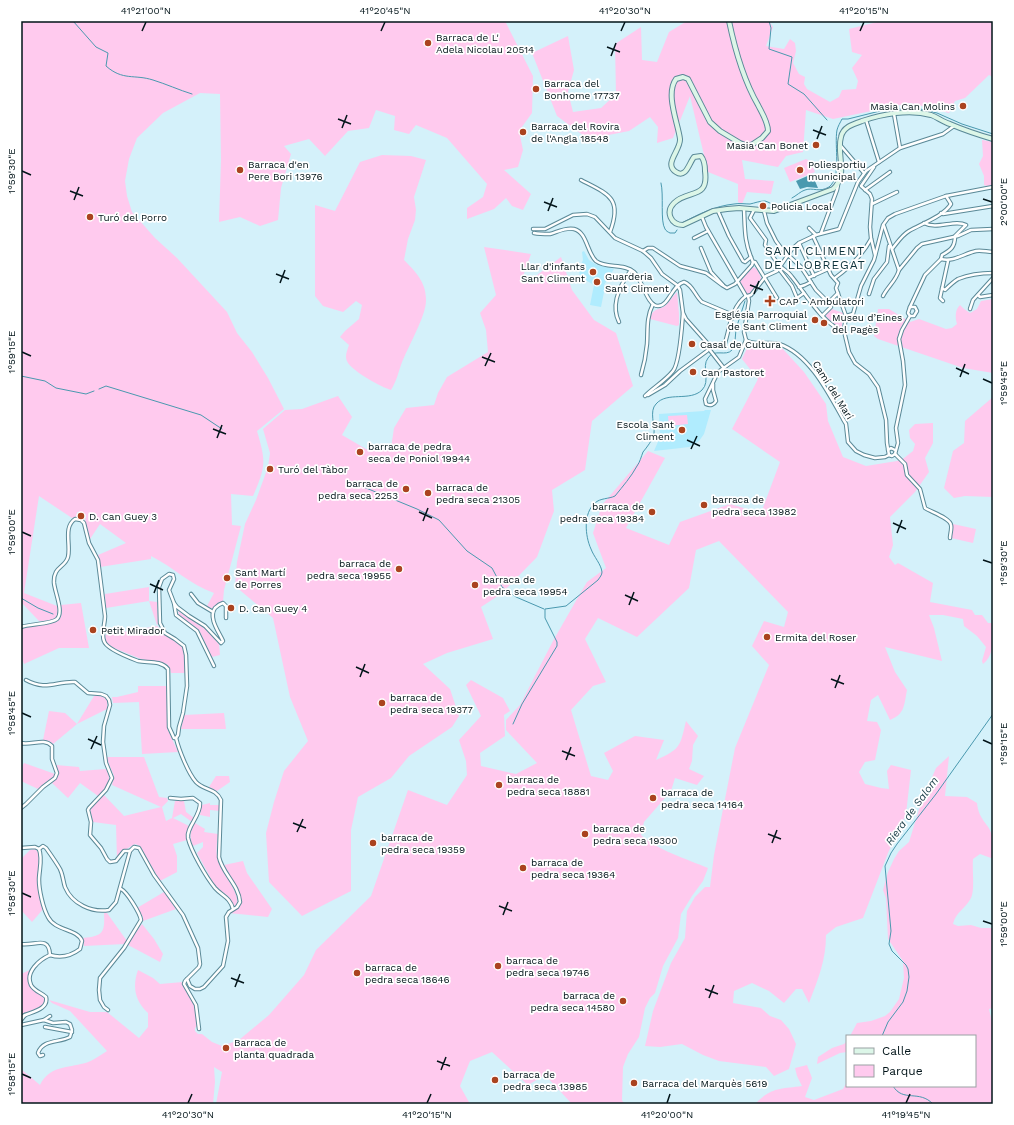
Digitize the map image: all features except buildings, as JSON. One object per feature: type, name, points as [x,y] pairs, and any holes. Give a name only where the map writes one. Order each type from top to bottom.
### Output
[{"type":"street","points":[[729,21],[740,65],[766,123],[767,132],[757,142],[748,146],[720,131],[710,122],[689,81],[684,77],[679,78],[674,84],[672,98],[680,142],[671,162],[671,166],[678,174],[682,174],[687,171],[694,157],[700,156],[704,160],[706,181],[703,189],[677,200],[670,211],[670,218],[673,222],[683,226],[718,210],[731,208],[764,211],[778,210],[831,190],[838,184]]},
{"type":"street","points":[[894,114],[900,148]]},
{"type":"street","points":[[821,233],[837,190],[841,171],[841,135],[845,129],[854,124],[894,114],[924,114],[993,139]]},
{"type":"street","points":[[866,120],[879,162]]},
{"type":"street","points":[[875,255],[871,238],[871,196],[861,188],[861,184],[879,162],[900,148],[942,134],[954,126]]},
{"type":"street","points":[[840,146],[864,173]]},
{"type":"street","points":[[733,315],[702,302],[689,284],[682,282],[677,285],[664,303],[660,306],[653,304],[637,276],[631,270],[606,265],[597,261],[591,254],[582,235],[575,230],[568,229],[548,234],[534,231],[545,229],[573,215],[590,215],[615,238],[643,251],[654,262],[662,274],[677,285],[680,290],[683,313],[678,351],[679,354],[674,369],[668,377],[645,396],[665,385],[709,348],[726,343],[733,315],[739,303],[747,296],[751,295],[764,278],[776,272],[780,268],[787,256],[799,243],[815,235],[835,231],[841,227],[858,182],[864,173],[875,166]]},
{"type":"street","points":[[865,190],[890,172]]},
{"type":"street","points":[[581,180],[606,193],[613,202],[615,214],[610,232]]},
{"type":"street","points":[[846,316],[853,314],[859,290],[875,255],[883,225],[888,218],[895,214],[946,196],[991,187]]},
{"type":"street","points":[[872,204],[897,192]]},
{"type":"street","points":[[892,249],[907,232],[924,223],[951,205],[946,196]]},
{"type":"street","points":[[940,213],[948,214],[993,206]]},
{"type":"street","points":[[744,208],[745,237],[751,257],[777,298]]},
{"type":"street","points":[[718,210],[729,236],[743,261],[746,262],[751,257]]},
{"type":"street","points":[[754,210],[750,218],[766,240],[765,245],[789,281],[797,298],[804,293]]},
{"type":"street","points":[[764,211],[767,223],[774,237],[787,256],[796,261],[816,290],[829,302],[831,307],[822,315]]},
{"type":"street","points":[[702,216],[708,231],[749,301],[744,332],[746,340],[738,357],[718,372],[704,399],[705,403],[708,405],[712,405],[716,401],[712,388],[713,384]]},
{"type":"street","points":[[924,223],[935,226],[965,224],[966,226],[955,236],[954,246],[942,254],[941,259],[926,273],[910,308],[908,313],[910,316],[899,339],[905,385],[896,428],[898,443],[895,454],[905,464],[908,475],[920,489],[925,508],[950,522],[950,538]]},
{"type":"street","points":[[883,225],[899,270]]},
{"type":"street","points":[[809,228],[815,235],[831,275],[838,283],[836,288],[846,316],[844,332],[852,360],[869,374],[878,387],[886,415],[889,455],[892,456],[895,454]]},
{"type":"street","points":[[884,296],[887,288],[895,280],[899,270],[920,246],[928,242],[955,236],[971,230],[993,229]]},
{"type":"street","points":[[694,238],[708,231]]},
{"type":"street","points":[[882,232],[886,234]]},
{"type":"street","points":[[835,278],[853,264],[865,249],[871,238]]},
{"type":"street","points":[[799,243],[814,276]]},
{"type":"street","points":[[869,294],[874,279],[886,262],[890,244]]},
{"type":"street","points":[[643,251],[648,248],[653,248],[680,266],[701,271],[725,287],[729,287],[737,282],[754,263]]},
{"type":"street","points":[[701,248],[711,272],[725,287]]},
{"type":"street","points":[[941,259],[948,260],[976,251],[993,252]]},
{"type":"street","points":[[943,301],[940,298],[948,260]]},
{"type":"street","points":[[780,268],[785,269],[822,315],[835,328],[844,332]]},
{"type":"street","points":[[808,278],[828,269]]},
{"type":"street","points":[[619,322],[615,311],[618,293],[621,284],[631,270]]},
{"type":"street","points":[[942,288],[945,290],[953,282],[960,279],[980,274],[993,273]]},
{"type":"street","points":[[970,309],[972,301],[993,278]]},
{"type":"street","points":[[799,287],[811,282]]},
{"type":"street","points":[[829,302],[838,293]]},
{"type":"street","points":[[978,294],[980,297],[993,294]]},
{"type":"street","points":[[641,375],[647,349],[647,322],[653,304]]},
{"type":"street","points":[[910,308],[915,308],[917,311],[916,315],[910,316]]},
{"type":"street","points":[[683,313],[723,367]]},
{"type":"street","points":[[682,324],[684,322],[689,323]]},
{"type":"street","name":"Camí del Marí","points":[[746,340],[753,343],[767,342],[780,345],[799,355],[813,370],[841,415],[846,424],[848,440],[852,448],[861,454],[870,457],[882,457],[889,455]]},
{"type":"street","points":[[888,450],[891,448],[895,450]]},
{"type":"street","points":[[21,627],[51,622],[59,617],[60,612],[55,587],[55,574],[68,557],[67,537],[71,523],[75,519],[81,520],[84,523],[89,543],[98,560],[105,616],[103,636],[104,643],[110,648],[134,659],[162,664],[168,669],[169,727],[171,733],[174,738],[176,738],[181,755],[195,780],[217,793],[221,800],[219,858],[221,865],[229,877],[240,900],[238,906],[229,912],[226,917],[228,944],[223,966],[204,987],[200,989],[195,989],[190,986],[187,979]]},
{"type":"street","points":[[176,738],[178,735],[186,691],[186,655],[185,648],[181,643],[165,632],[160,623],[159,587],[162,579],[169,574],[172,574],[174,578],[169,590],[174,603],[176,615],[197,631],[214,666]]},
{"type":"street","points":[[190,594],[198,603],[213,612]]},
{"type":"street","points":[[174,603],[184,613],[204,625],[219,642],[222,643],[223,641],[215,623],[213,612],[218,605],[223,603],[226,609],[226,618]]},
{"type":"street","points":[[26,680],[35,685],[75,682],[88,693],[101,694],[110,700],[104,726],[103,742],[106,763],[112,778],[106,790],[89,808],[89,814],[92,822],[90,835],[110,862],[116,861],[124,851],[130,851]]},
{"type":"street","points":[[21,743],[26,744],[45,741],[50,744],[52,746],[53,763],[57,773],[54,778],[21,808]]},
{"type":"street","points":[[170,798],[193,798],[200,803],[199,811],[188,832],[188,838],[198,861],[213,884],[229,900],[233,909]]},
{"type":"street","points":[[21,848],[35,847],[39,849],[43,846],[46,848],[62,875],[64,886],[67,891],[82,906],[101,911],[109,910],[116,902],[121,889],[130,851],[134,847],[139,848],[154,875],[183,915],[198,948],[199,967],[184,984],[196,1005],[199,1029]]},
{"type":"street","points":[[21,1017],[43,1008],[47,1003],[46,997],[33,987],[30,980],[36,964],[50,955],[60,956],[71,954],[80,949],[82,941],[78,935],[52,922],[47,916],[39,888],[41,858],[39,849]]},
{"type":"street","points":[[108,1010],[104,1007],[100,1000],[100,978],[126,946],[141,920],[125,891],[121,889]]},
{"type":"street","points":[[21,944],[28,945],[42,942],[46,943],[49,947],[50,955]]},
{"type":"street","points":[[21,1020],[27,1014]]},
{"type":"street","points":[[21,1025],[44,1020],[50,1016]]},
{"type":"street","points":[[37,1048],[56,1040],[68,1038],[72,1032],[72,1026],[68,1022],[52,1023],[44,1020]]},
{"type":"street","points":[[45,1027],[72,1032]]},
{"type":"street","points":[[42,1047],[38,1053],[40,1056],[43,1055]]},
{"type":"shaded area","points":[[812,174],[818,188],[807,187],[800,189],[796,181]]},
{"type":"shaded area","name":"Guarderia Sant Climent","points":[[584,251],[589,260],[597,265],[614,269],[604,285],[605,287],[601,307],[590,305],[594,285],[580,278],[579,269],[583,260],[582,252]]},
{"type":"shaded area","name":"Escola Sant Climent","points":[[711,410],[704,434],[699,441],[689,447],[654,451],[660,437],[659,414]]},
{"type":"green space","points":[[21,21],[505,21],[533,76],[532,113],[519,131],[523,150],[518,167],[504,170],[531,194],[523,210],[512,206],[506,198],[494,209],[467,219],[467,208],[483,197],[487,184],[447,138],[416,125],[409,134],[394,130],[395,116],[376,110],[369,128],[348,131],[325,156],[309,139],[284,146],[291,154],[281,188],[278,220],[260,226],[240,217],[219,222],[221,160],[220,94],[200,93],[163,113],[137,138],[129,159],[125,181],[127,196],[132,212],[155,238],[177,258],[227,312],[237,333],[252,352],[268,378],[284,409],[257,431],[262,450],[263,464],[260,478],[253,496],[231,494],[232,525],[241,526],[224,590],[223,601],[218,603],[213,609],[207,606],[214,593],[190,581],[151,556],[151,559],[100,567],[98,555],[126,543],[100,524],[90,539],[85,522],[86,515],[81,512],[77,512],[76,517],[72,518],[39,496],[24,593],[57,606],[57,615],[51,620],[39,621],[21,602]]},
{"type":"green space","points":[[687,21],[769,21],[773,27],[766,46],[784,49],[790,39],[795,43],[796,51],[793,63],[799,74],[805,77],[804,84],[807,89],[830,102],[839,97],[842,90],[856,89],[858,81],[852,68],[862,55],[852,52],[849,29],[881,21],[993,21],[993,77],[989,75],[965,98],[955,101],[949,113],[910,103],[833,119],[806,110],[803,152],[786,156],[778,167],[742,160],[745,179],[774,181],[771,194],[747,192],[742,204],[738,202],[738,184],[708,172],[690,96],[673,138],[657,143],[658,127],[650,117],[629,131],[588,139],[557,116],[532,53],[568,36],[574,70],[568,92],[573,112],[601,108],[616,94],[615,44],[641,27],[642,60],[657,62],[669,32]]},
{"type":"green space","points":[[982,140],[993,142],[993,188],[984,185],[984,176],[979,164],[983,156]]},
{"type":"green space","points":[[382,155],[411,156],[426,160],[414,197],[416,210],[415,220],[408,239],[404,260],[422,282],[426,293],[425,306],[420,322],[391,390],[362,375],[351,367],[347,361],[346,354],[349,345],[340,337],[359,319],[362,305],[356,301],[343,312],[323,306],[315,296],[315,205],[335,211],[360,162]]},
{"type":"green space","name":"Poliesportiu municipal","points":[[806,159],[810,161],[815,172],[790,182],[784,168]]},
{"type":"green space","points":[[484,247],[531,254],[522,279],[528,282],[561,257],[572,290],[594,320],[616,333],[633,386],[592,421],[585,470],[552,490],[554,511],[537,557],[501,594],[481,607],[493,639],[447,653],[423,664],[450,689],[459,716],[452,727],[409,756],[391,778],[358,797],[351,830],[351,891],[302,916],[269,882],[266,833],[284,771],[308,741],[290,697],[273,618],[235,586],[237,562],[245,524],[256,500],[268,467],[270,453],[263,429],[285,410],[302,409],[338,396],[352,417],[342,435],[366,449],[391,448],[394,428],[406,408],[434,405],[438,393],[447,377],[488,352],[486,330],[480,313],[496,295]]},
{"type":"green space","points":[[753,267],[757,269],[762,280],[751,293],[746,295],[743,287],[738,282]]},
{"type":"green space","points":[[677,292],[679,325],[677,326],[650,319],[651,315],[656,310],[666,305]]},
{"type":"green space","points":[[993,299],[993,373],[963,368],[878,339],[874,336],[878,309],[889,309],[910,322],[919,319],[946,329],[952,328],[957,324],[956,314],[960,305],[970,313],[977,309],[981,301]]},
{"type":"green space","points":[[832,309],[843,313],[841,329],[834,325],[825,315]]},
{"type":"green space","points":[[748,346],[782,348],[804,372],[826,404],[828,421],[843,457],[866,466],[897,461],[913,451],[915,444],[910,438],[909,430],[915,424],[933,423],[933,443],[925,458],[929,472],[915,492],[890,517],[893,545],[889,557],[895,565],[898,563],[933,583],[930,602],[972,610],[975,615],[982,615],[988,623],[993,623],[993,639],[990,656],[983,664],[982,661],[986,647],[977,636],[964,626],[963,619],[943,615],[929,615],[934,628],[942,661],[885,647],[895,672],[907,690],[905,700],[899,715],[890,720],[878,695],[871,700],[867,721],[877,722],[881,730],[875,760],[865,762],[859,772],[865,784],[889,789],[887,771],[891,765],[911,770],[906,814],[888,853],[863,918],[836,927],[826,935],[823,962],[809,1003],[802,989],[796,989],[784,1003],[769,991],[752,983],[734,991],[733,1003],[761,1008],[770,1016],[781,1020],[789,1029],[796,1044],[789,1069],[774,1076],[766,1067],[719,1061],[703,1055],[682,1044],[660,1047],[645,1046],[653,1011],[671,963],[685,938],[687,911],[695,897],[705,887],[710,887],[714,855],[735,748],[769,665],[752,646],[764,621],[784,627],[788,612],[719,541],[696,550],[689,588],[637,637],[598,618],[585,639],[606,682],[593,686],[571,710],[591,776],[608,780],[613,771],[604,753],[635,736],[664,740],[656,760],[670,753],[678,746],[686,721],[698,736],[693,745],[692,761],[689,769],[704,776],[697,785],[675,778],[671,791],[644,822],[641,835],[647,840],[673,854],[708,868],[703,881],[681,914],[678,938],[663,966],[655,993],[650,998],[645,1008],[639,1037],[628,1054],[623,1067],[622,1100],[624,1104],[572,1104],[545,1075],[528,1085],[492,1052],[470,1061],[460,1086],[470,1104],[216,1104],[222,1072],[214,1067],[215,1082],[213,1104],[21,1104],[21,1069],[40,1085],[52,1072],[58,1069],[88,1062],[107,1051],[70,1011],[52,1003],[49,1000],[90,1012],[107,1012],[139,1038],[148,1027],[148,1013],[140,1004],[136,993],[135,982],[138,970],[153,978],[160,984],[183,982],[194,1005],[198,1025],[195,1028],[195,1031],[198,1034],[202,1034],[212,1042],[222,1046],[239,1040],[269,1015],[304,975],[316,950],[371,896],[408,790],[447,805],[467,775],[466,761],[459,740],[481,716],[466,685],[471,680],[503,698],[510,711],[504,715],[505,736],[480,753],[481,766],[516,774],[537,763],[506,730],[506,720],[520,705],[553,641],[587,582],[606,568],[593,533],[602,505],[648,451],[665,458],[626,528],[669,545],[680,522],[730,504],[761,513],[780,462],[732,429],[758,379],[742,359]]},
{"type":"green space","points":[[993,397],[993,497],[965,496],[954,498],[944,488],[953,451],[964,443],[965,421]]},
{"type":"green space","points":[[687,415],[688,424],[669,426],[668,416]]},
{"type":"green space","points":[[953,524],[976,529],[973,543],[951,538]]},
{"type":"green space","points":[[149,587],[149,601],[106,608],[105,594]]},
{"type":"green space","points":[[149,601],[157,602],[157,625]]},
{"type":"green space","points":[[81,603],[89,648],[59,648],[24,664],[21,657],[21,629],[53,623],[60,619],[62,611],[61,605]]},
{"type":"green space","points":[[178,611],[207,630],[219,644],[220,655],[212,657],[199,630],[179,615]]},
{"type":"green space","points":[[157,626],[165,635],[177,642],[184,649],[185,673],[171,673],[167,664],[141,659],[114,648],[106,643],[105,635]]},
{"type":"green space","points":[[138,686],[167,686],[167,728],[178,752],[142,754],[139,702],[113,703],[112,697],[138,692]]},
{"type":"green space","points":[[94,696],[101,696],[107,700],[107,709],[77,724]]},
{"type":"green space","points":[[49,711],[65,713],[77,724],[53,744],[49,741],[43,740]]},
{"type":"green space","points":[[224,713],[226,729],[181,729],[184,715]]},
{"type":"green space","points":[[949,756],[945,796],[967,797],[977,803],[980,814],[993,837],[993,858],[980,854],[973,859],[973,885],[971,898],[956,917],[953,924],[958,926],[971,925],[981,928],[993,928],[993,1008],[989,1009],[993,1027],[993,1104],[755,1104],[766,1094],[771,1092],[802,1086],[795,1068],[807,1065],[812,1078],[805,1097],[814,1100],[843,1089],[846,1084],[846,1087],[976,1087],[976,1035],[851,1035],[857,1023],[871,1021],[885,1016],[890,1012],[899,999],[904,978],[903,961],[888,939],[886,898],[883,890],[888,872],[894,859],[899,851],[909,842],[921,803],[936,768]]},
{"type":"green space","points":[[106,757],[144,757],[159,797],[167,798],[168,801],[162,807],[166,821],[172,818],[175,801],[184,801],[186,812],[194,818],[192,822],[181,814],[173,818],[189,826],[187,840],[173,844],[177,856],[177,872],[160,881],[140,846],[135,844],[123,851],[117,859],[116,825],[93,822],[90,809],[104,795],[124,816],[161,807],[112,785],[114,776]]},
{"type":"green space","points":[[24,763],[55,775],[38,789],[21,781],[21,769]]},
{"type":"green space","points":[[56,765],[79,767],[80,771],[106,769],[109,777],[108,784],[98,796],[80,783],[68,798],[52,783],[59,774]]},
{"type":"green space","points":[[216,776],[229,776],[230,782],[217,791],[209,787]]},
{"type":"green space","points":[[210,803],[210,805],[220,805],[220,811],[210,810],[210,817],[200,815],[202,805]]},
{"type":"green space","points":[[195,823],[205,829],[204,832],[218,834],[218,861],[236,895],[237,901],[236,905],[234,906],[229,897],[215,886],[197,853],[203,847],[203,842],[193,846],[191,834]]},
{"type":"green space","points":[[35,849],[39,854],[38,890],[44,908],[32,922],[21,910],[21,859],[30,850]]},
{"type":"green space","points":[[243,861],[247,873],[272,909],[268,917],[229,913],[239,908],[242,901],[224,865]]},
{"type":"green space","points":[[164,892],[176,909],[143,921],[143,917],[137,908]]},
{"type":"green space","points":[[104,913],[107,913],[127,941],[125,944],[84,946],[83,938],[95,936],[103,929]]},
{"type":"green space","points":[[142,924],[154,939],[163,954],[160,962],[128,945]]},
{"type":"green space","points":[[30,970],[28,975],[29,983],[44,997],[46,1002],[42,1006],[21,1015],[21,974]]},
{"type":"green space","points":[[846,1042],[846,1052],[840,1053],[817,1064],[818,1057],[832,1048]]},
{"type":"waterway","points":[[73,21],[96,47],[108,53],[106,66],[112,71],[118,74],[153,80],[192,94]]},
{"type":"waterway","points":[[769,21],[771,28],[769,49],[792,57],[788,84],[804,94],[827,120]]},
{"type":"waterway","points":[[792,198],[805,190],[825,189],[833,182],[837,161],[836,137],[838,126],[842,119],[848,119],[884,110],[916,108],[937,113],[962,124],[993,134]]},
{"type":"waterway","points":[[661,183],[662,214],[664,225],[666,230],[670,233],[675,233],[677,230]]},
{"type":"waterway","points":[[682,223],[707,211],[727,205],[750,204],[765,201],[776,205]]},
{"type":"waterway","points":[[513,724],[522,704],[557,646],[557,642],[545,618],[545,609],[566,606],[598,580],[602,574],[600,566],[592,552],[587,538],[586,525],[588,513],[591,507],[599,500],[615,496],[635,470],[643,452],[654,434],[653,410],[656,404],[666,398],[697,394],[705,386],[705,366],[708,358],[713,354],[727,353],[732,350],[735,341],[736,329],[745,301]]},
{"type":"waterway","points":[[21,376],[45,381],[56,388],[86,394],[94,391]]},
{"type":"waterway","points":[[99,389],[106,386],[201,415],[222,429]]},
{"type":"waterway","points":[[349,481],[417,509],[439,520],[467,551],[492,568],[502,587],[516,597],[544,609]]},
{"type":"waterway","points":[[21,598],[38,608],[53,614]]},
{"type":"waterway","name":"Riera de Salom","points":[[882,1035],[888,1022],[903,1002],[907,991],[909,977],[906,965],[892,951],[889,944],[891,931],[885,866],[897,844],[936,794],[993,714]]},
{"type":"waterway","name":"Riera de Salom","points":[[894,1087],[902,1094],[922,1097],[933,1104]]},
{"type":"place","name":"Barraca de L' Adela Nicolau 20514","points":[[428,43]]},
{"type":"place","name":"Barraca del Bonhome 17737","points":[[536,89]]},
{"type":"place","name":"Masia Can Molins","points":[[963,106]]},
{"type":"place","name":"Barraca del Rovira de l'Angla 18548","points":[[523,132]]},
{"type":"place","name":"Masia Can Bonet","points":[[816,145]]},
{"type":"place","name":"Barraca d'en Pere Bori 13976","points":[[240,170]]},
{"type":"place","name":"Poliesportiu municipal","points":[[800,170]]},
{"type":"place","name":"Policia Local","points":[[763,206]]},
{"type":"place","name":"Turó del Porro","points":[[90,217]]},
{"type":"place","name":"Llar d'infants Sant Climent","points":[[593,272]]},
{"type":"place","name":"Guarderia Sant Climent","points":[[597,282]]},
{"type":"place","name":"CAP - Ambulatori","points":[[770,301]]},
{"type":"place","name":"Església Parroquial de Sant Climent","points":[[815,320]]},
{"type":"place","name":"Museu d’Eines del Pagès","points":[[824,323]]},
{"type":"place","name":"Casal de Cultura","points":[[692,344]]},
{"type":"place","name":"Can Pastoret","points":[[693,372]]},
{"type":"place","name":"Escola Sant Climent","points":[[682,430]]},
{"type":"place","name":"barraca de pedra seca de Poniol 19944","points":[[360,452]]},
{"type":"place","name":"Turó del Tàbor","points":[[270,469]]},
{"type":"place","name":"barraca de pedra seca 2253","points":[[406,489]]},
{"type":"place","name":"barraca de pedra seca 21305","points":[[428,493]]},
{"type":"place","name":"barraca de pedra seca 13982","points":[[704,505]]},
{"type":"place","name":"barraca de pedra seca 19384","points":[[652,512]]},
{"type":"place","name":"D. Can Guey 3","points":[[81,516]]},
{"type":"place","name":"barraca de pedra seca 19955","points":[[399,569]]},
{"type":"place","name":"Sant Martí de Porres","points":[[227,578]]},
{"type":"place","name":"barraca de pedra seca 19954","points":[[475,585]]},
{"type":"place","name":"D. Can Guey 4","points":[[231,608]]},
{"type":"place","name":"Petit Mirador","points":[[93,630]]},
{"type":"place","name":"Ermita del Roser","points":[[767,637]]},
{"type":"place","name":"barraca de pedra seca 19377","points":[[382,703]]},
{"type":"place","name":"barraca de pedra seca 18881","points":[[499,785]]},
{"type":"place","name":"barraca de pedra seca 14164","points":[[653,798]]},
{"type":"place","name":"barraca de pedra seca 19300","points":[[585,834]]},
{"type":"place","name":"barraca de pedra seca 19359","points":[[373,843]]},
{"type":"place","name":"barraca de pedra seca 19364","points":[[523,868]]},
{"type":"place","name":"barraca de pedra seca 19746","points":[[498,966]]},
{"type":"place","name":"barraca de pedra seca 18646","points":[[357,973]]},
{"type":"place","name":"barraca de pedra seca 14580","points":[[623,1001]]},
{"type":"place","name":"Barraca de planta quadrada","points":[[226,1048]]},
{"type":"place","name":"barraca de pedra seca 13985","points":[[495,1080]]},
{"type":"place","name":"Barraca del Marquès 5619","points":[[634,1083]]},
{"type":"district","name":"SANT CLIMENT DE LLOBREGAT","points":[[815,258]]}]
